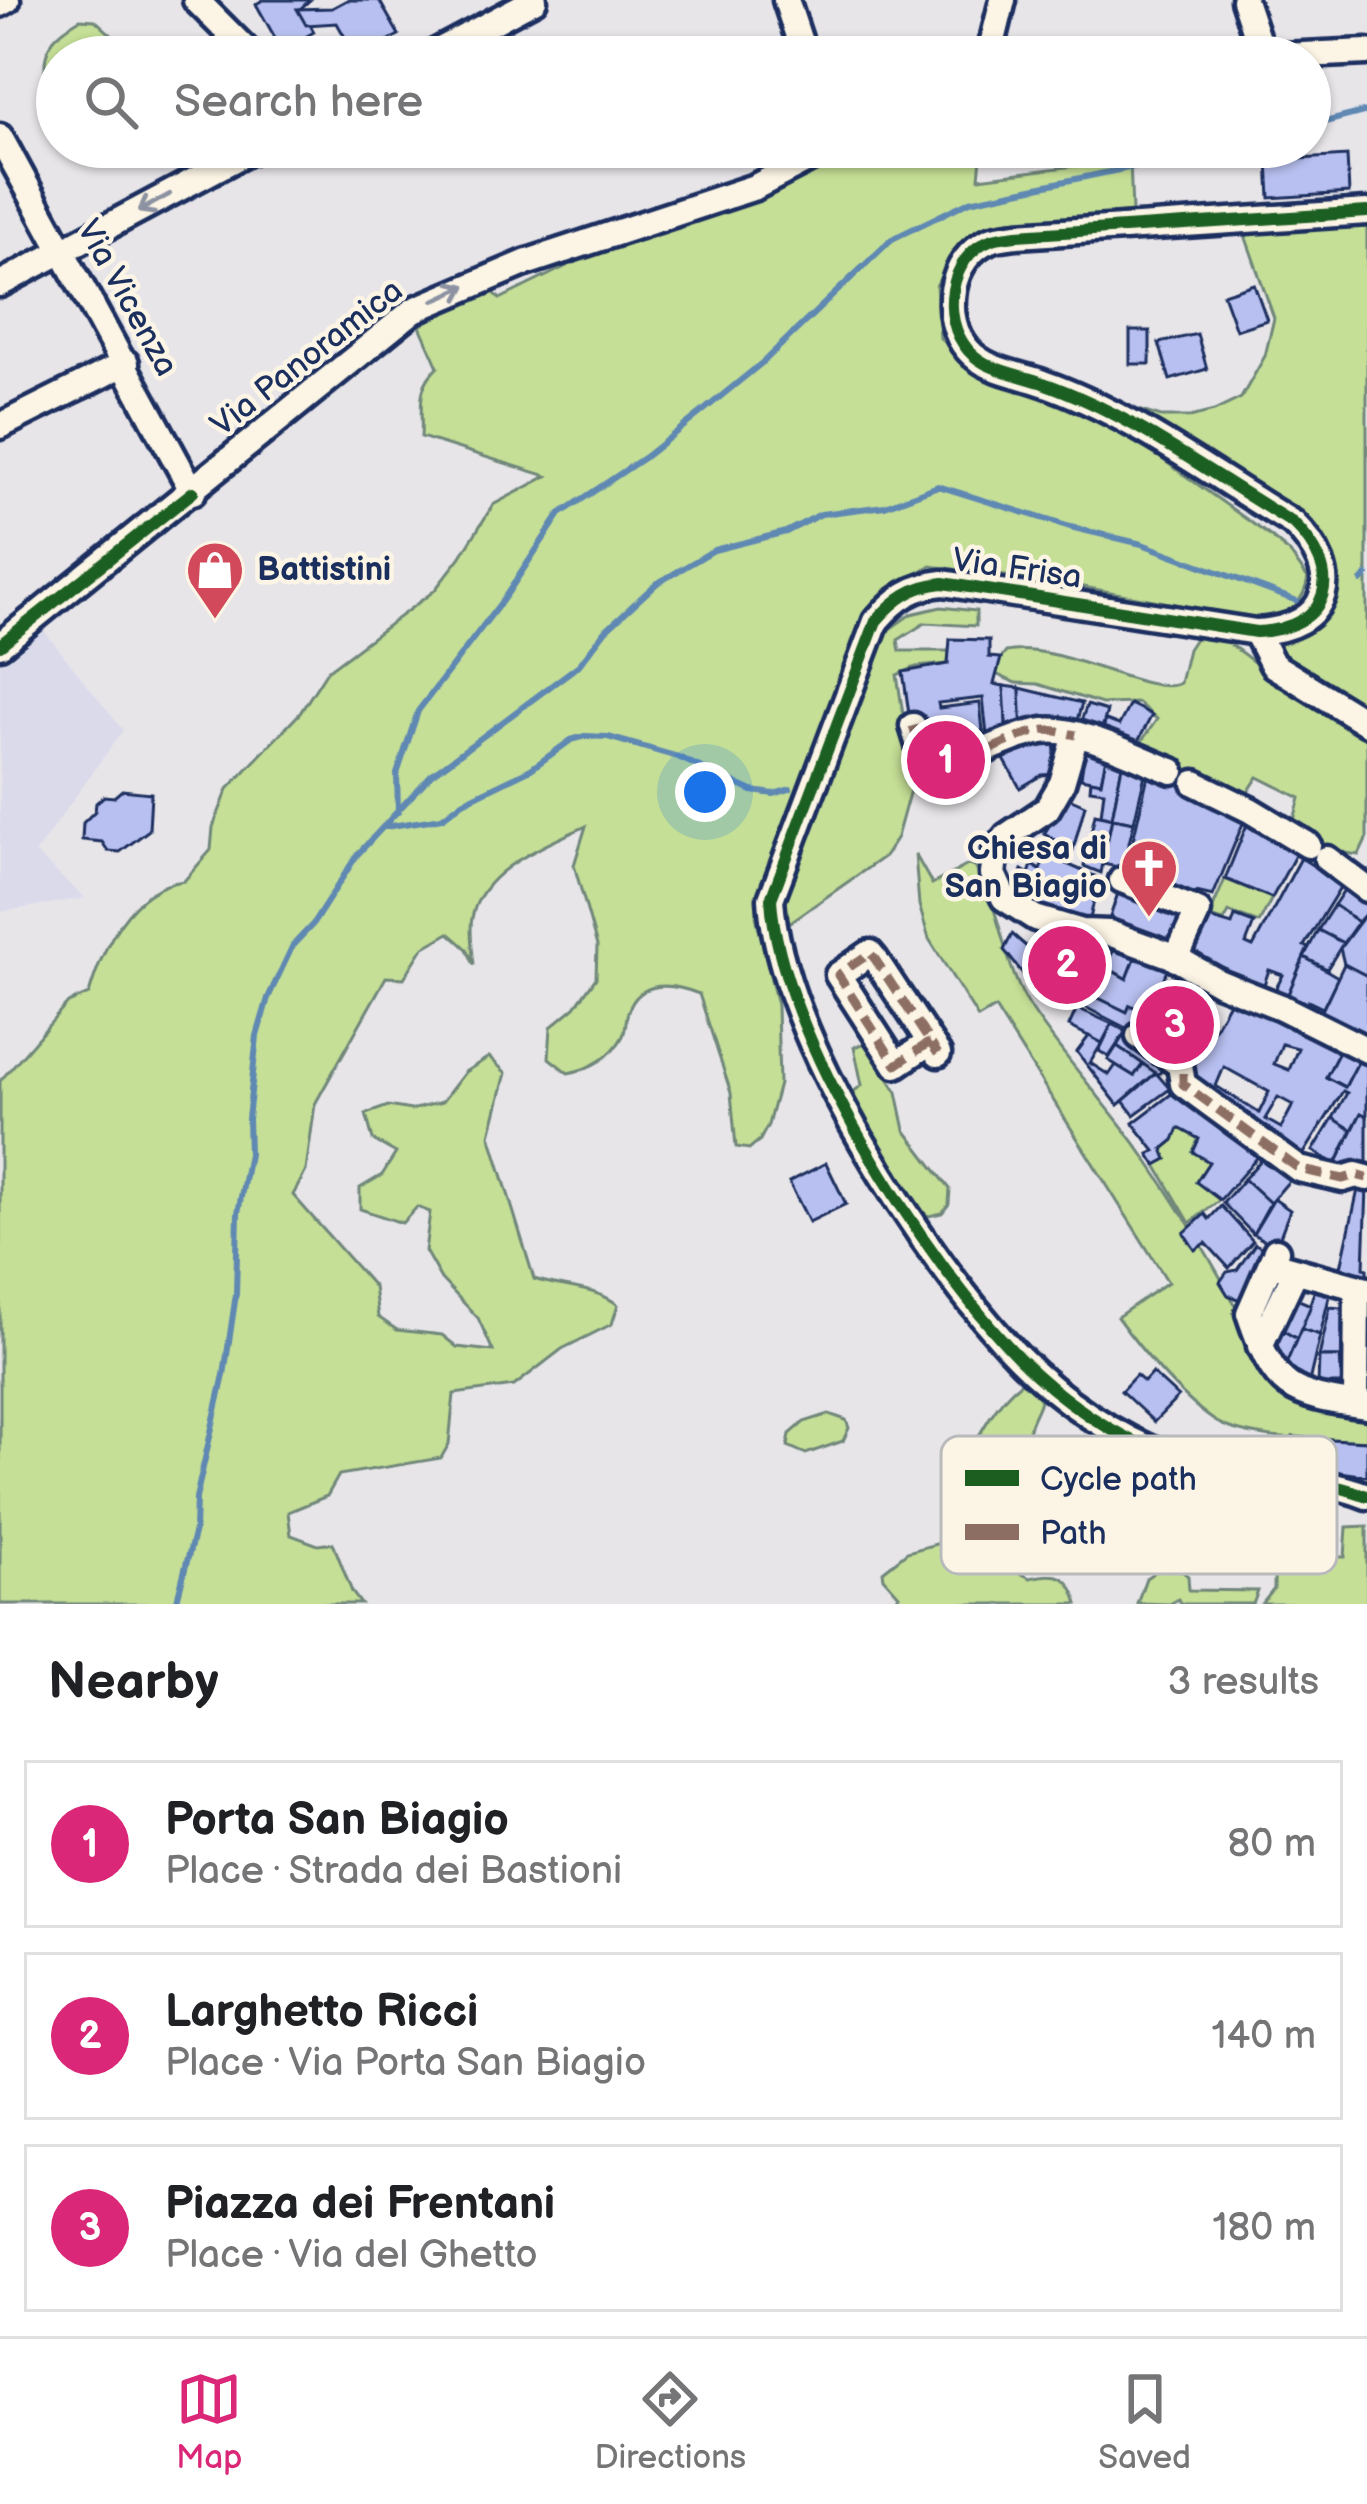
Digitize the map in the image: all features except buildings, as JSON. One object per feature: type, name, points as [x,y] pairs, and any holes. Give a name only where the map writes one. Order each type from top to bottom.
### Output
[{"type":"street","points":[[196,0],[232,36]]},
{"type":"street","points":[[457,36],[494,10],[535,0]]},
{"type":"street","points":[[786,0],[799,36]]},
{"type":"street","points":[[994,36],[1003,0]]},
{"type":"street","points":[[1244,0],[1255,36]]},
{"type":"street","points":[[1331,54],[1367,52]]},
{"type":"street","name":"Via Vicenza","points":[[0,137],[193,492]]},
{"type":"street","points":[[0,284],[218,168]]},
{"type":"street","name":"Via Panoramica","points":[[0,645],[415,310],[525,263],[755,187],[792,168]]},
{"type":"street","points":[[1367,212],[991,239],[970,254],[958,271],[952,310],[968,350],[985,364],[1087,401],[1292,523],[1315,544],[1324,575],[1316,605],[1294,626],[1256,632],[1273,665],[1367,723]]},
{"type":"street","points":[[0,426],[126,363]]},
{"type":"street","name":"Via Frisa","points":[[1125,1436],[1103,1426],[1020,1359],[908,1215],[822,1065],[793,994],[773,925],[772,899],[876,621],[920,586],[943,583],[1256,632]]},
{"type":"street","points":[[913,725],[924,761],[947,765],[1047,730],[1076,735],[1172,771]]},
{"type":"street","points":[[1076,735],[1059,790],[1041,815],[1006,836],[996,850],[993,874],[998,891],[1035,918],[1082,932],[1109,933],[1174,957],[1367,1051]]},
{"type":"street","points":[[1195,784],[1250,810],[1367,889]]},
{"type":"street","points":[[1122,880],[1198,911],[1174,957]]},
{"type":"street","points":[[1139,1036],[1180,1065],[1183,1084],[1299,1169],[1343,1179],[1367,1178]]},
{"type":"street","points":[[1281,1262],[1362,1289],[1362,1405],[1307,1396],[1283,1383],[1260,1346],[1249,1313],[1281,1262]]},
{"type":"street","points":[[1260,1346],[1281,1262]]},
{"type":"street","name":"Via Frisa","points":[[1337,1490],[1367,1496]]},
{"type":"shaded area","points":[[42,628],[123,730],[35,853],[85,898],[0,912],[0,661]]},
{"type":"green space","points":[[80,19],[95,20],[113,36],[57,36]]},
{"type":"green space","points":[[813,168],[980,168],[979,178],[1058,168],[1130,168],[1132,212],[981,229],[955,249],[936,286],[940,338],[992,380],[1079,409],[1134,439],[1289,552],[1308,578],[1303,594],[1289,611],[1266,621],[1078,586],[931,566],[887,589],[867,614],[756,916],[777,1005],[779,1084],[768,1125],[749,1149],[736,1147],[731,1093],[699,994],[661,986],[643,991],[628,1010],[623,1036],[600,1061],[568,1073],[549,1058],[551,1027],[575,1007],[596,978],[597,946],[574,865],[586,826],[501,872],[478,901],[472,918],[474,965],[467,949],[449,933],[423,948],[404,978],[386,977],[315,1104],[306,1171],[293,1195],[374,1287],[378,1317],[397,1330],[442,1335],[457,1347],[493,1351],[478,1318],[441,1279],[425,1251],[430,1212],[417,1207],[402,1223],[360,1209],[360,1188],[382,1175],[396,1153],[373,1140],[366,1114],[388,1106],[411,1110],[442,1102],[465,1072],[489,1057],[506,1073],[490,1135],[534,1279],[609,1299],[618,1305],[612,1324],[562,1349],[514,1386],[454,1394],[449,1444],[441,1458],[339,1475],[327,1496],[288,1512],[291,1535],[318,1545],[333,1543],[361,1604],[0,1604],[0,1081],[68,1003],[89,994],[111,940],[134,908],[148,895],[184,881],[211,850],[213,827],[228,789],[300,713],[327,671],[434,591],[493,505],[547,476],[421,437],[423,390],[438,367],[420,326],[489,287],[500,299],[579,260],[769,194]]},
{"type":"green space","points":[[1367,223],[1367,708],[1288,661],[1277,642],[1307,628],[1330,554],[1322,537],[1122,416],[1122,405],[1161,417],[1190,417],[1241,398],[1265,356],[1274,318],[1246,238],[1249,229]]},
{"type":"green space","points":[[941,607],[976,611],[976,626],[925,623],[898,640],[900,651],[949,651],[948,664],[916,667],[897,675],[913,779],[897,837],[885,856],[779,930],[779,911],[881,635],[911,614]]},
{"type":"green space","points":[[1196,637],[1222,638],[1275,678],[1367,735],[1367,838],[1359,855],[1332,851],[1292,827],[1300,798],[1258,777],[1244,798],[1137,748],[1157,719],[1138,703],[1102,704],[996,674],[997,663],[1006,652],[1027,651],[1167,686],[1180,683],[1188,649]]},
{"type":"green space","points":[[915,854],[932,884],[968,865],[975,867],[992,902],[1022,993],[1179,1208],[1268,1372],[1367,1411],[1367,1441],[1272,1436],[1227,1427],[1186,1398],[1161,1371],[1117,1317],[1168,1282],[995,1008],[978,1018],[929,939],[919,905]]},
{"type":"green space","points":[[1225,879],[1272,898],[1259,923],[1229,912],[1224,921],[1209,917]]},
{"type":"green space","points":[[866,1043],[897,1092],[905,1130],[950,1189],[949,1204],[942,1213],[918,1212],[847,1097],[862,1085],[854,1047]]},
{"type":"green space","points":[[1179,1128],[1199,1139],[1193,1152],[1209,1162],[1196,1182],[1220,1200],[1190,1223],[1156,1165],[1167,1159],[1163,1149]]},
{"type":"green space","points":[[1028,1379],[1042,1387],[1028,1436],[980,1436],[985,1425]]},
{"type":"green space","points":[[829,1414],[846,1420],[849,1428],[843,1441],[806,1454],[788,1446],[790,1434],[804,1422]]},
{"type":"green space","points":[[1367,1526],[1367,1604],[1262,1604],[1274,1589],[1274,1574],[1337,1574],[1337,1557],[1345,1557],[1347,1527]]},
{"type":"green space","points":[[941,1543],[941,1574],[1062,1578],[1078,1604],[894,1604],[899,1595],[883,1571],[907,1552]]},
{"type":"green space","points":[[1186,1574],[1189,1590],[1258,1591],[1253,1604],[1181,1604],[1178,1599],[1170,1604],[1137,1603],[1146,1578]]},
{"type":"waterway","points":[[1331,120],[1367,111]]},
{"type":"waterway","points":[[398,812],[397,774],[418,711],[505,597],[560,514],[645,457],[763,362],[892,239],[970,201],[1128,168]]},
{"type":"waterway","points":[[176,1604],[224,1375],[236,1294],[238,1213],[249,1154],[257,1036],[268,998],[293,945],[313,924],[357,855],[431,775],[579,665],[606,630],[656,584],[714,550],[786,532],[821,514],[885,506],[938,486],[1142,544],[1300,602]]},
{"type":"waterway","points":[[1362,581],[1367,575]]},
{"type":"waterway","points":[[385,827],[442,818],[585,736],[608,737],[678,757],[752,791],[774,794],[790,789]]},
{"type":"marked path","points":[[913,726],[924,761],[937,764],[967,759],[1031,733],[1049,730],[1076,735]]},
{"type":"marked path","points":[[930,1042],[896,1065],[838,975],[870,953],[875,959],[938,1054]]},
{"type":"marked path","points":[[1183,1073],[1183,1084],[1299,1169],[1343,1179],[1367,1178]]},
{"type":"cycle path","points":[[1124,1436],[1089,1416],[1019,1358],[901,1206],[828,1078],[800,1014],[780,954],[771,899],[876,621],[906,594],[943,583],[1256,632],[1301,620],[1315,609],[1322,595],[1320,561],[1293,523],[1108,411],[975,357],[959,337],[952,306],[953,289],[965,260],[990,240],[1017,235],[1367,212]]},
{"type":"cycle path","points":[[0,645],[193,492]]},
{"type":"cycle path","points":[[1337,1487],[1367,1496]]},
{"type":"place","name":"Battistini","points":[[215,621]]},
{"type":"place","name":"Porta San Biagio","points":[[946,760]]},
{"type":"place","name":"Chiesa di San Biagio","points":[[1149,919]]},
{"type":"place","name":"Larghetto Ricci","points":[[1067,965]]},
{"type":"place","name":"Piazza dei Frentani","points":[[1175,1025]]}]
